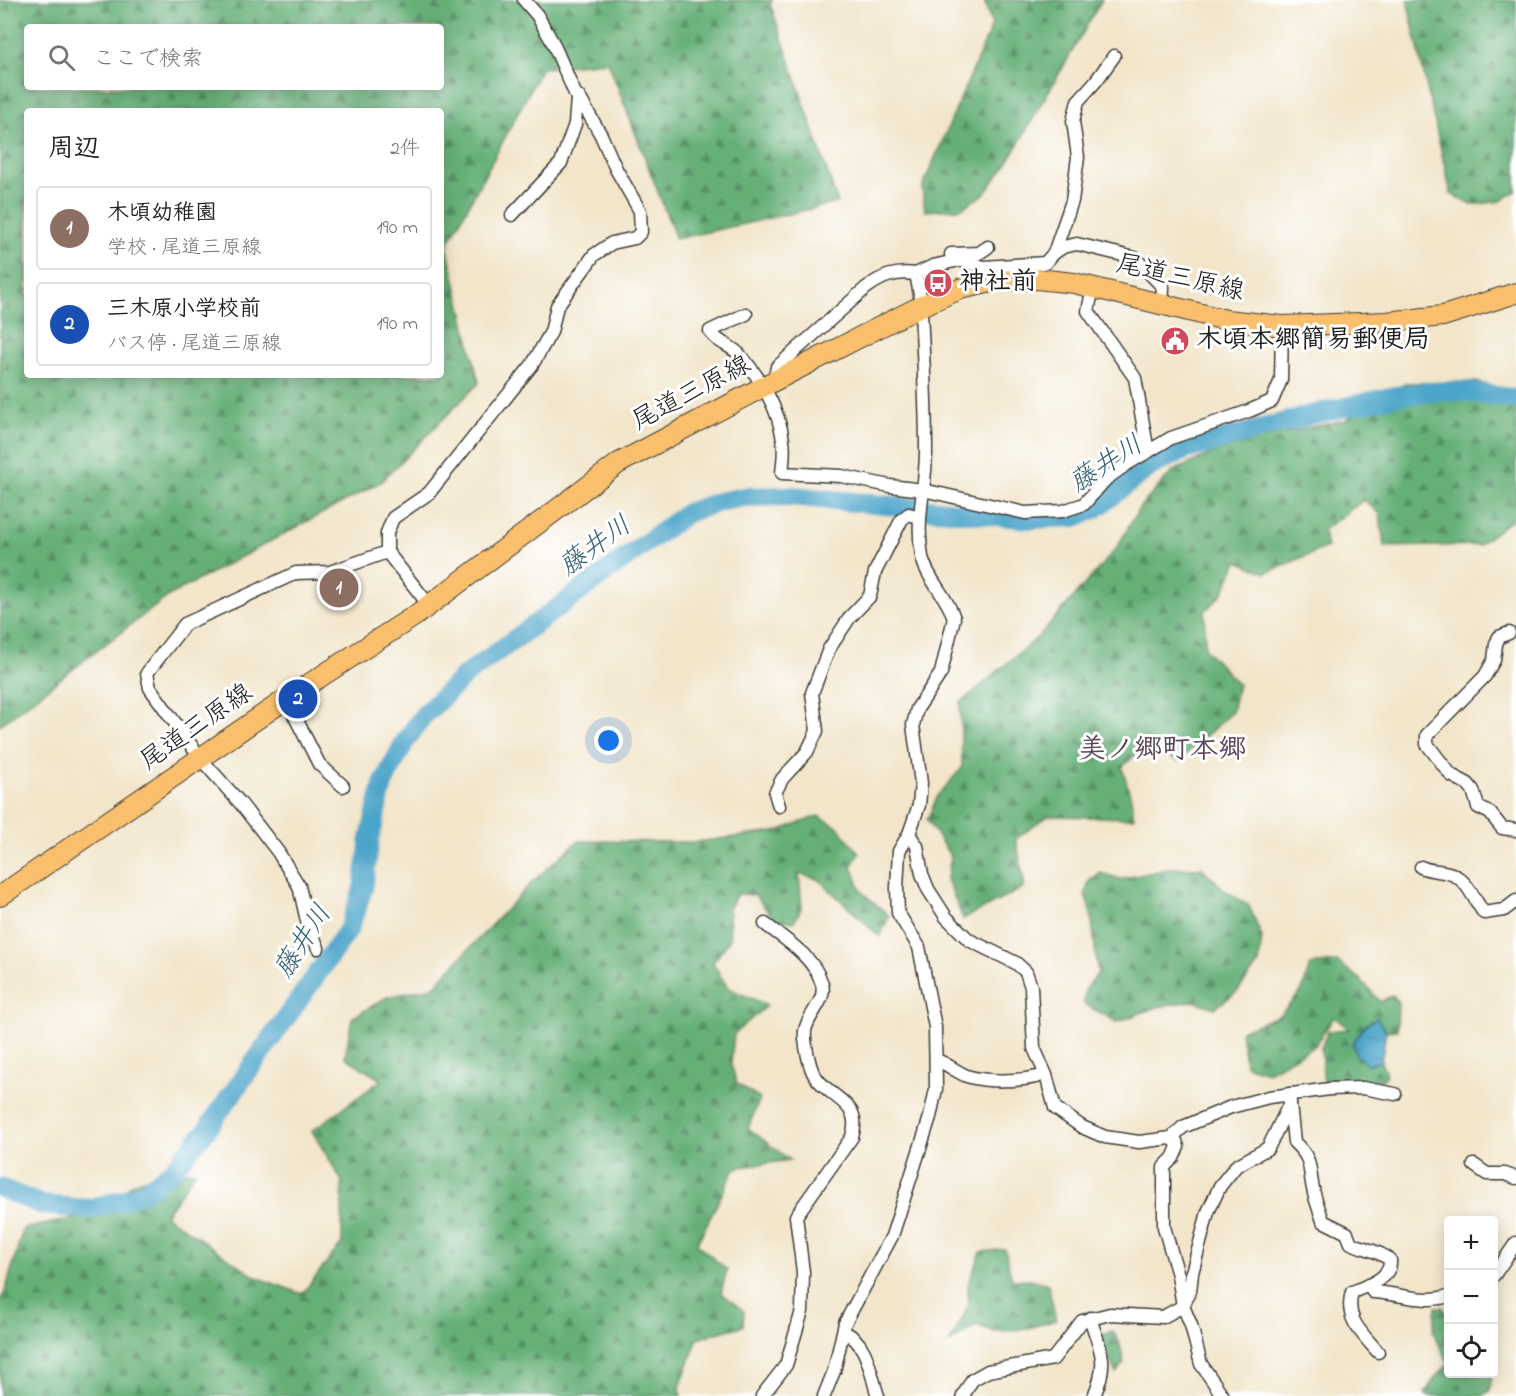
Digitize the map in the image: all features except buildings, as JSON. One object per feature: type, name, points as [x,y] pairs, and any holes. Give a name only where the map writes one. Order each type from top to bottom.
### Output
[{"type":"main road","name":"尾道三原線","points":[[0,896],[286,699],[429,605],[619,463],[768,384],[921,306],[960,289],[997,281],[1037,279],[1074,283],[1226,321],[1282,326],[1386,322],[1443,316],[1516,292]]},
{"type":"street","points":[[512,215],[561,164],[575,124],[577,98],[553,43],[537,15],[524,0]]},
{"type":"street","points":[[1054,253],[1072,201],[1078,157],[1073,121],[1078,101],[1114,56]]},
{"type":"street","points":[[429,605],[387,552],[387,533],[393,518],[429,493],[532,365],[551,332],[557,306],[594,255],[612,243],[635,238],[641,232],[640,211],[616,169],[601,135],[579,97],[577,98]]},
{"type":"street","points":[[768,384],[777,367],[880,277],[902,272],[916,274],[933,266],[959,260],[984,267],[1045,263],[1063,247],[1077,244],[1135,258],[1163,287],[1161,305]]},
{"type":"street","points":[[824,1396],[834,1371],[845,1323],[892,1236],[930,1117],[936,1089],[935,1027],[919,947],[898,914],[899,851],[909,834],[920,805],[921,783],[913,725],[917,709],[941,673],[954,618],[923,560],[919,517],[926,453],[921,306],[916,274],[922,263],[945,255],[979,253],[988,247]]},
{"type":"street","points":[[1093,287],[1088,311],[1135,378],[1148,452]]},
{"type":"street","points":[[746,315],[710,331],[714,337],[733,348],[768,384],[783,440],[782,473],[841,476],[890,486],[923,489],[1025,513],[1063,511],[1084,504],[1106,479],[1171,438],[1272,401],[1281,380],[1282,326]]},
{"type":"street","points":[[779,806],[775,793],[782,779],[807,752],[817,731],[812,693],[829,649],[850,617],[870,596],[875,572],[902,519],[909,514],[919,517]]},
{"type":"street","points":[[318,948],[307,921],[299,886],[241,804],[201,759],[150,688],[147,673],[185,624],[296,573],[330,572],[387,552]]},
{"type":"street","points":[[1509,633],[1499,638],[1494,660],[1485,676],[1427,735],[1427,744],[1451,775],[1468,784],[1473,790],[1478,807],[1490,813],[1502,828],[1516,830]]},
{"type":"street","points":[[286,699],[319,764],[343,786]]},
{"type":"street","points":[[909,834],[917,846],[922,874],[928,889],[946,917],[969,940],[1016,963],[1026,972],[1031,987],[1036,1077],[1055,1108],[1082,1127],[1105,1137],[1139,1142],[1171,1138],[1183,1127],[1231,1107],[1269,1097],[1290,1098],[1330,1089],[1363,1088],[1395,1094]]},
{"type":"street","points":[[1421,867],[1429,871],[1453,874],[1467,885],[1474,901],[1484,913],[1504,910],[1516,901]]},
{"type":"street","points":[[762,1396],[786,1365],[802,1311],[803,1272],[796,1216],[852,1137],[856,1125],[854,1113],[815,1076],[810,1066],[805,1030],[819,1003],[823,986],[812,963],[797,948],[765,924]]},
{"type":"street","points":[[1034,1048],[1046,1076],[1055,1108]]},
{"type":"street","points":[[936,1060],[970,1077],[1020,1080],[1036,1077]]},
{"type":"street","points":[[1290,1098],[1294,1142],[1306,1154],[1312,1189],[1323,1221],[1347,1233],[1351,1243],[1364,1249],[1380,1252],[1390,1260],[1391,1267],[1386,1274],[1352,1292],[1349,1304],[1353,1321],[1378,1352]]},
{"type":"street","points":[[963,1396],[972,1380],[988,1371],[1053,1359],[1082,1321],[1110,1314],[1163,1317],[1183,1306],[1190,1291],[1192,1273],[1208,1212],[1220,1186],[1236,1167],[1268,1148],[1290,1098]]},
{"type":"street","points":[[1171,1138],[1176,1141],[1178,1147],[1173,1158],[1164,1167],[1164,1227],[1178,1275],[1183,1306],[1191,1325],[1201,1364],[1223,1396]]},
{"type":"street","points":[[1474,1165],[1487,1174],[1505,1174],[1516,1178]]},
{"type":"street","points":[[1497,1270],[1516,1243]]},
{"type":"street","points":[[1368,1285],[1373,1292],[1390,1293],[1402,1297],[1444,1296]]},
{"type":"street","points":[[1090,1318],[1104,1362],[1101,1380],[1094,1396]]},
{"type":"street","points":[[844,1332],[854,1336],[862,1347],[878,1396]]},
{"type":"green space","points":[[0,0],[773,0],[770,3],[838,203],[676,239],[608,62],[542,68],[447,246],[479,383],[381,482],[170,595],[0,725]]},
{"type":"green space","points":[[984,0],[1102,0],[1006,165],[983,195],[960,209],[925,211],[922,188],[992,25]]},
{"type":"green space","points":[[1407,0],[1516,0],[1516,191],[1501,201],[1471,205],[1451,194]]},
{"type":"green space","points":[[1475,382],[1516,391],[1516,516],[1479,545],[1384,547],[1380,514],[1364,500],[1323,530],[1327,547],[1266,573],[1237,561],[1223,593],[1205,611],[1205,649],[1238,684],[1232,712],[1178,761],[1145,746],[1122,767],[1134,818],[1048,816],[1016,839],[1025,887],[963,919],[947,879],[951,857],[927,820],[938,795],[962,768],[960,703],[1038,637],[1116,549],[1140,507],[1173,471],[1217,451],[1274,435],[1346,420],[1406,383]]},
{"type":"green space","points":[[818,816],[838,827],[859,853],[852,866],[861,891],[889,916],[880,937],[818,879],[799,874],[802,907],[794,922],[774,919],[755,895],[737,894],[729,909],[730,939],[713,963],[728,988],[767,1005],[734,1034],[731,1064],[737,1084],[760,1099],[748,1128],[790,1160],[735,1168],[697,1244],[727,1270],[721,1293],[744,1311],[743,1326],[698,1338],[680,1387],[681,1396],[0,1396],[0,1300],[5,1292],[23,1229],[99,1213],[133,1183],[163,1172],[196,1171],[165,1215],[256,1277],[302,1294],[342,1243],[342,1181],[312,1131],[381,1080],[345,1057],[352,1018],[387,997],[433,987],[534,880],[578,841],[696,842],[775,832]]},
{"type":"green space","points":[[1172,868],[1202,868],[1225,890],[1249,906],[1262,937],[1259,963],[1238,991],[1215,1008],[1192,1001],[1157,1007],[1117,1022],[1084,1004],[1085,990],[1098,973],[1091,913],[1085,896],[1089,881],[1101,873],[1121,879]]},
{"type":"green space","points":[[1338,962],[1361,980],[1380,1002],[1393,995],[1398,1002],[1397,1030],[1386,1031],[1377,1018],[1364,1026],[1367,1064],[1381,1062],[1387,1075],[1381,1081],[1324,1085],[1321,1048],[1328,1031],[1349,1029],[1334,1017],[1315,1046],[1268,1072],[1245,1065],[1241,1031],[1280,1015],[1302,991],[1310,965]]},
{"type":"green space","points":[[1005,1249],[1012,1280],[1031,1279],[1048,1284],[1056,1320],[1029,1328],[994,1332],[977,1325],[949,1344],[968,1307],[968,1285],[981,1252]]},
{"type":"green space","points":[[1436,1307],[1443,1307],[1444,1354],[1433,1332]]},
{"type":"green space","points":[[1112,1331],[1119,1341],[1124,1362],[1116,1373],[1105,1350],[1102,1335]]},
{"type":"green space","points":[[1444,1368],[1444,1378],[1492,1378],[1490,1390],[1483,1396],[1427,1396],[1425,1393]]},
{"type":"water","points":[[1377,1018],[1386,1031],[1381,1062],[1367,1064],[1357,1056],[1352,1044],[1364,1026]]},
{"type":"waterway","name":"藤井川","points":[[0,1188],[42,1205],[87,1209],[124,1200],[144,1192],[172,1170],[205,1132],[349,929],[363,889],[370,838],[383,784],[404,743],[423,716],[463,677],[687,513],[718,502],[744,497],[791,496],[1031,519],[1075,517],[1095,509],[1151,466],[1185,450],[1310,415],[1395,396],[1429,392],[1463,391],[1516,399]]},
{"type":"place","name":"神社前","points":[[938,283]]},
{"type":"place","name":"木頃本郷簡易郵便局","points":[[1175,341]]},
{"type":"place","name":"木頃幼稚園","points":[[339,588]]},
{"type":"place","name":"三木原小学校前","points":[[298,699]]},
{"type":"district","name":"美ノ郷町本郷","points":[[1162,750]]}]
